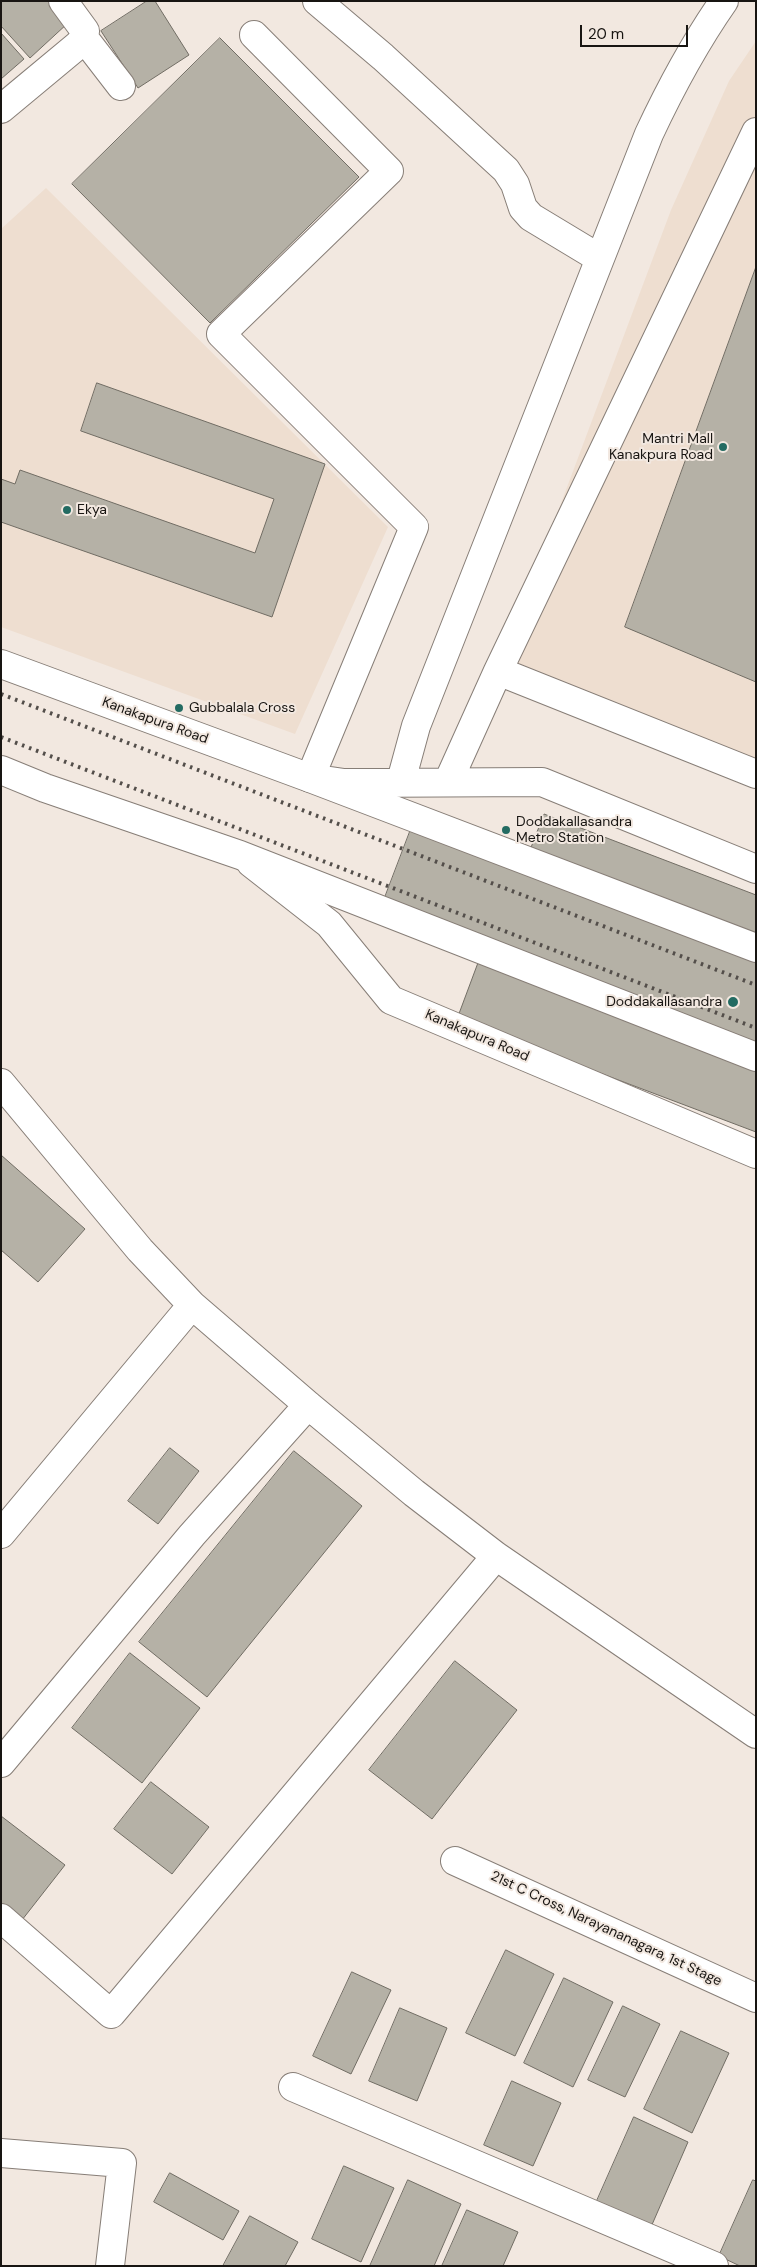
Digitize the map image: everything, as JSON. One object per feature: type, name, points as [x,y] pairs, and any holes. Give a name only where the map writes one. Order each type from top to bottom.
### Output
[{"type":"main road","points":[[1,110],[78,46],[84,38],[85,31],[63,1]]},
{"type":"main road","points":[[317,1],[383,57],[506,170],[515,184],[523,208],[531,217],[599,258]]},
{"type":"main road","points":[[402,781],[416,726],[649,134],[672,85],[699,36],[724,1]]},
{"type":"main road","points":[[254,35],[389,171],[220,334],[414,527],[310,778]]},
{"type":"main road","points":[[84,38],[121,86]]},
{"type":"main road","points":[[448,782],[498,671],[756,132]]},
{"type":"main road","name":"Kanakapura Road","points":[[1,664],[310,778],[756,948]]},
{"type":"main road","points":[[498,671],[756,774]]},
{"type":"main road","name":"Kanakapura Road","points":[[1,770],[46,788],[240,855],[756,1057]]},
{"type":"main road","name":"Kanakapura Road","points":[[310,778],[344,783],[402,781],[542,782],[756,869]]},
{"type":"main road","name":"Kanakapura Road","points":[[240,855],[329,924],[391,1000],[756,1154]]},
{"type":"main road","points":[[1,1083],[140,1250],[192,1305],[414,1493],[496,1556],[756,1734]]},
{"type":"main road","points":[[1,1534],[192,1305]]},
{"type":"main road","points":[[1,1764],[192,1535],[308,1405]]},
{"type":"main road","points":[[1,1918],[111,2014],[496,1556]]},
{"type":"main road","name":"21st C Cross, Narayananagara, 1st Stage","points":[[455,1861],[756,1998]]},
{"type":"main road","points":[[293,2087],[714,2266]]},
{"type":"main road","points":[[1,2153],[122,2163],[110,2266]]},
{"type":"shaded area","points":[[756,41],[756,774],[498,671],[671,210],[729,81]]},
{"type":"shaded area","points":[[46,188],[388,527],[295,734],[1,627],[1,229]]},
{"type":"building","points":[[1,1],[49,1],[68,23],[30,58],[1,26]]},
{"type":"building","points":[[147,1],[155,1],[189,55],[138,88],[101,31]]},
{"type":"building","points":[[1,33],[24,59],[1,79]]},
{"type":"building","points":[[220,38],[359,177],[210,323],[72,184]]},
{"type":"building","name":"Mantri Mall Kanakpura Road","points":[[756,267],[756,682],[625,627]]},
{"type":"building","name":"Ekya","points":[[97,383],[325,464],[272,617],[1,522],[1,479],[15,484],[20,470],[255,553],[274,499],[81,431]]},
{"type":"building","points":[[419,808],[530,850],[544,814],[756,895],[756,1132],[457,1019],[479,960],[376,921]]},
{"type":"building","points":[[1,1155],[85,1229],[38,1282],[1,1250]]},
{"type":"building","points":[[170,1448],[199,1471],[158,1524],[128,1501]]},
{"type":"building","points":[[294,1451],[362,1506],[207,1697],[139,1642]]},
{"type":"building","points":[[130,1653],[200,1708],[142,1783],[72,1728]]},
{"type":"building","points":[[455,1661],[517,1710],[432,1819],[369,1770]]},
{"type":"building","points":[[151,1782],[209,1827],[172,1874],[114,1829]]},
{"type":"building","points":[[1,1816],[65,1865],[22,1920],[1,1904]]},
{"type":"building","points":[[506,1950],[554,1974],[515,2056],[466,2033]]},
{"type":"building","points":[[352,1972],[391,1990],[351,2074],[313,2056]]},
{"type":"building","points":[[564,1978],[613,2002],[573,2087],[524,2063]]},
{"type":"building","points":[[623,2006],[660,2024],[625,2097],[588,2080]]},
{"type":"building","points":[[400,2008],[447,2028],[417,2101],[369,2081]]},
{"type":"building","points":[[681,2031],[729,2053],[692,2133],[644,2109]]},
{"type":"building","points":[[512,2081],[561,2103],[533,2166],[484,2145]]},
{"type":"building","points":[[634,2117],[688,2142],[651,2227],[596,2203]]},
{"type":"building","points":[[344,2166],[394,2188],[361,2262],[312,2239]]},
{"type":"building","points":[[170,2173],[239,2211],[223,2240],[154,2202]]},
{"type":"building","points":[[408,2180],[461,2204],[434,2266],[370,2266]]},
{"type":"building","points":[[753,2180],[756,2181],[756,2266],[740,2266],[719,2256]]},
{"type":"building","points":[[467,2210],[518,2232],[503,2266],[442,2266]]},
{"type":"building","points":[[250,2216],[298,2242],[285,2266],[223,2266]]},
{"type":"railway","points":[[1,694],[756,985]]},
{"type":"railway","points":[[1,737],[756,1028]]},
{"type":"place","name":"Mantri Mall Kanakpura Road","points":[[723,447]]},
{"type":"place","name":"Ekya","points":[[67,510]]},
{"type":"place","name":"Gubbalala Cross","points":[[179,708]]},
{"type":"place","name":"Doddakallasandra Metro Station","points":[[506,830]]},
{"type":"place","name":"Doddakallasandra","points":[[733,1002]]}]
